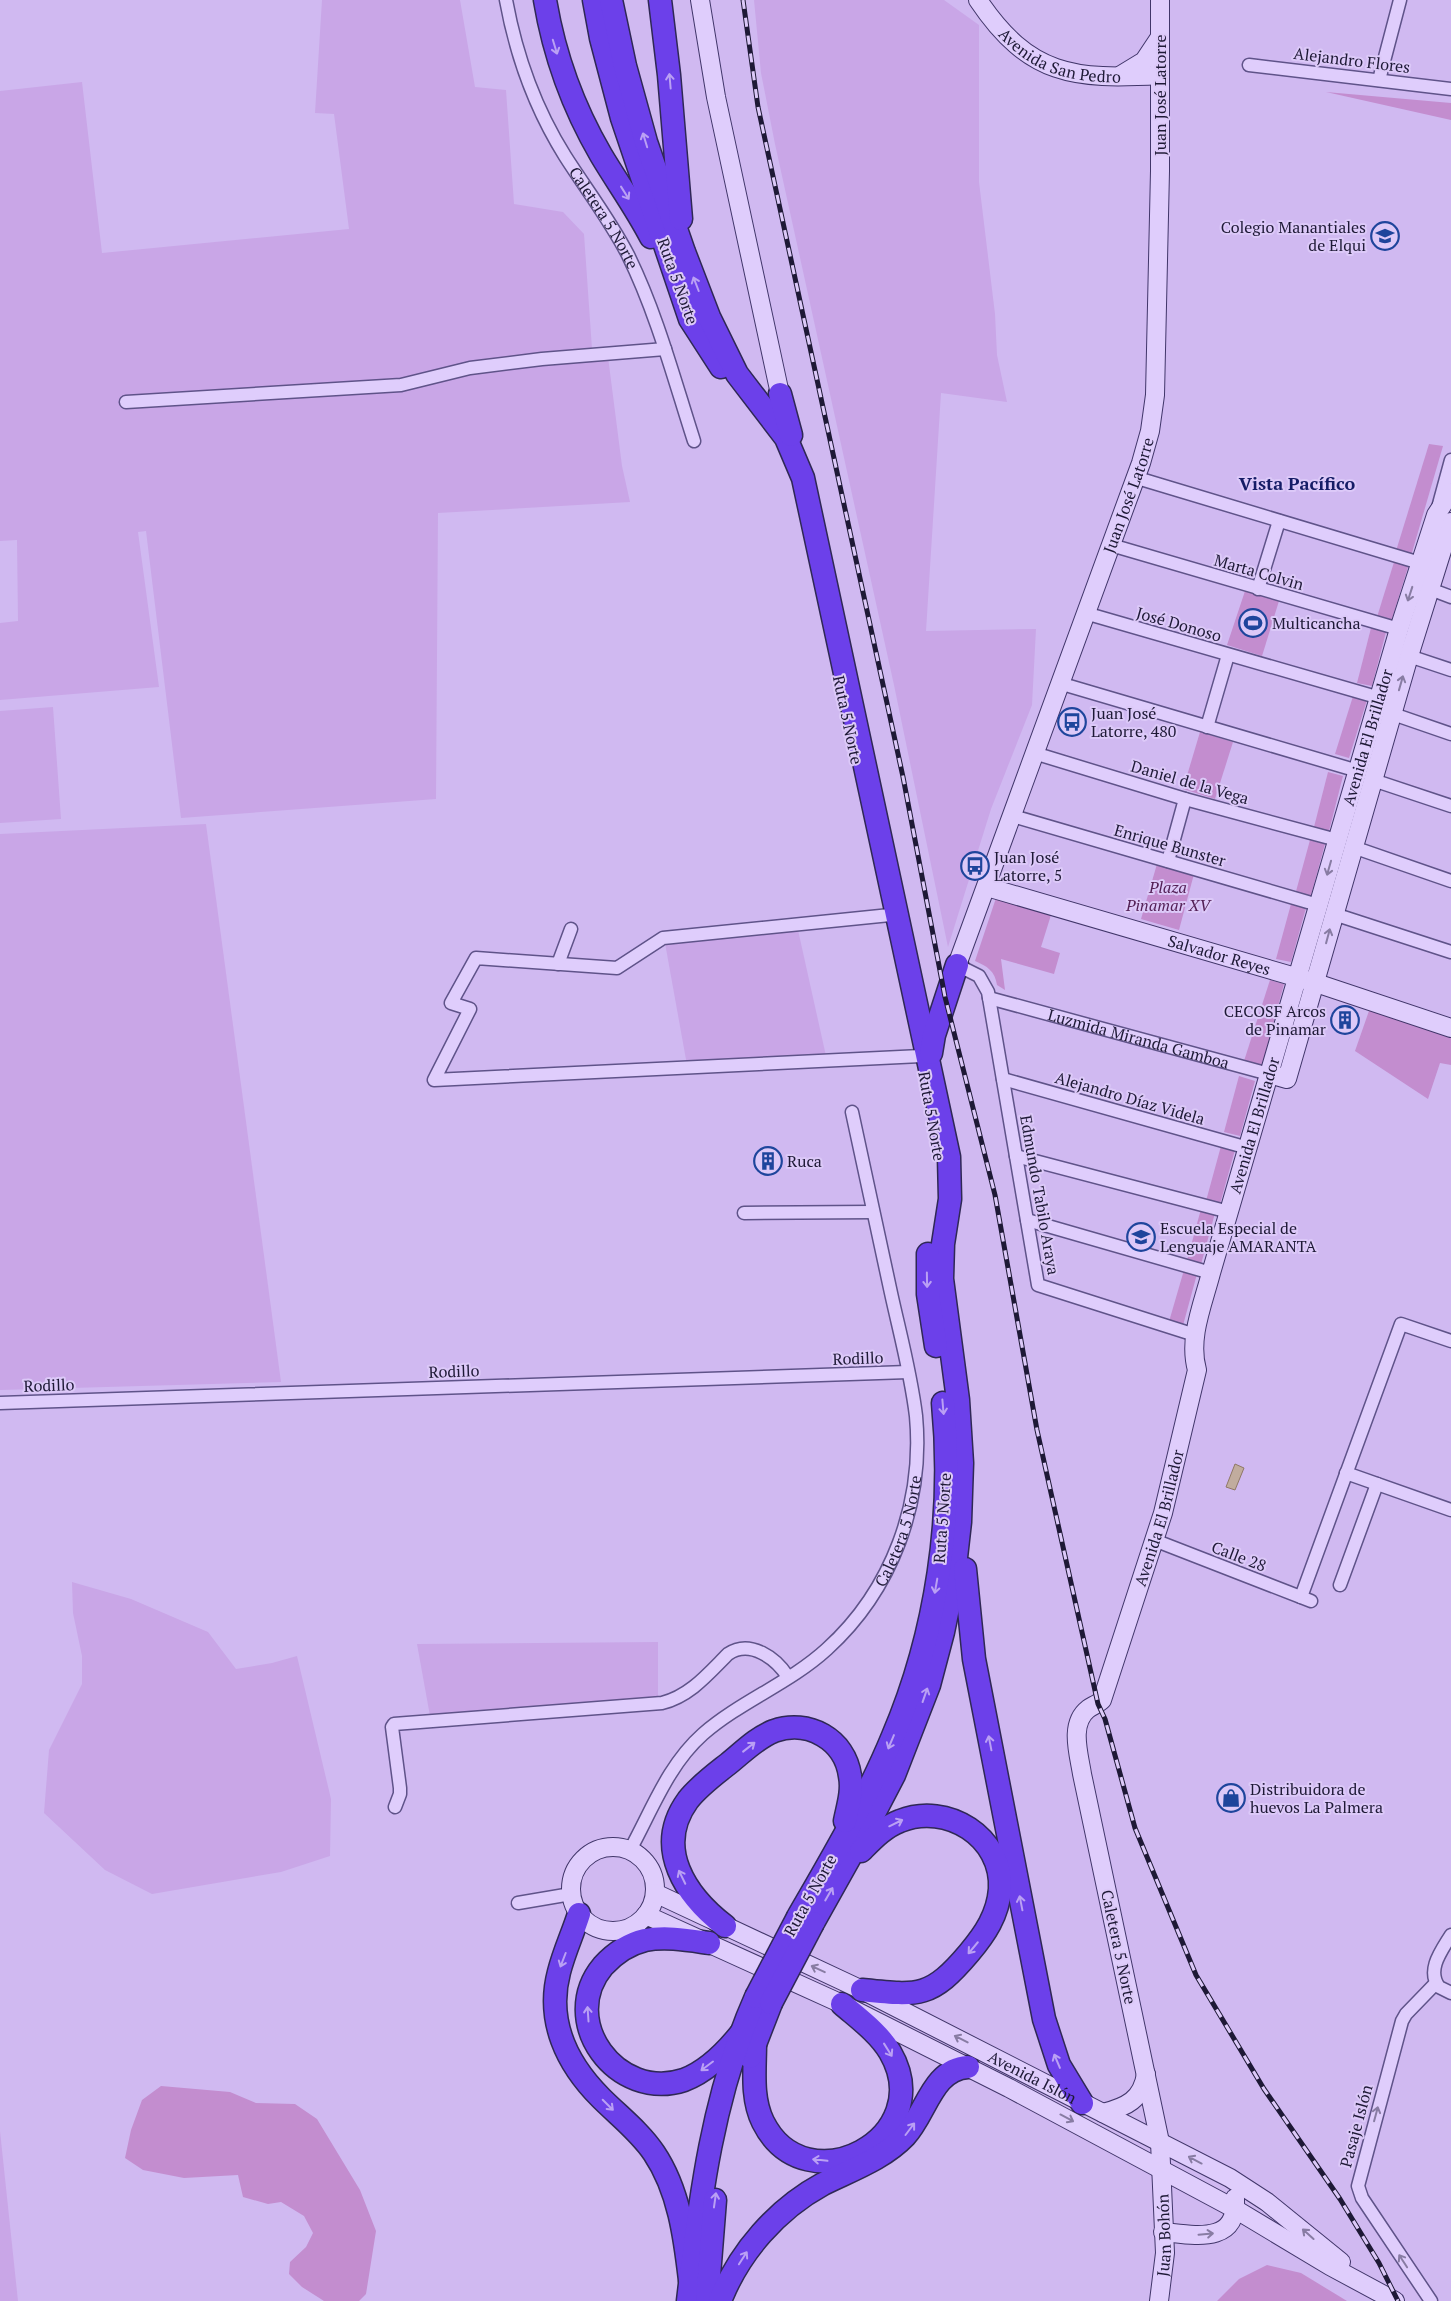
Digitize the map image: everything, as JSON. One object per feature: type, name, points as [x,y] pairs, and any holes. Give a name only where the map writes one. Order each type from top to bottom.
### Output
[{"type":"highway","points":[[545,0],[561,66],[580,113],[600,154],[648,230],[679,287]]},
{"type":"highway","name":"Ruta 5 Norte","points":[[594,0],[622,118],[690,319],[697,332],[748,402],[770,426],[780,442],[790,465],[800,500],[890,915],[950,1171],[950,1199],[943,1244],[942,1279],[958,1400],[962,1491],[953,1584],[944,1632],[929,1684],[894,1775],[846,1866],[805,1920]]},
{"type":"highway","name":"Ruta 5 Norte","points":[[611,0],[635,105],[684,252],[709,317],[730,362],[746,386],[780,429],[798,463],[917,1002],[942,1165],[940,1191],[928,1252],[927,1282],[944,1408],[946,1468],[944,1526],[932,1609],[913,1682],[882,1763],[840,1844],[805,1920],[726,2078],[710,2141],[700,2200],[689,2290]]},
{"type":"highway","points":[[660,0],[669,75],[684,252]]},
{"type":"highway","points":[[780,394],[798,463]]},
{"type":"highway","points":[[925,1059],[945,997],[958,965]]},
{"type":"highway","points":[[917,1002],[934,1003],[945,997]]},
{"type":"highway","points":[[962,1491],[968,1624],[990,1744],[1048,2036],[1063,2075],[1082,2103]]},
{"type":"highway","points":[[725,1926],[706,1910],[685,1884],[675,1860],[675,1833],[680,1813],[690,1798],[708,1780],[760,1739],[781,1729],[798,1728],[824,1735],[838,1746],[846,1761],[851,1782],[840,1844]]},
{"type":"highway","points":[[846,1866],[866,1845],[892,1824],[914,1817],[937,1816],[962,1824],[979,1836],[995,1859],[1000,1880],[998,1902],[990,1923],[980,1939],[945,1980],[931,1988],[914,1992],[891,1993],[862,1990]]},
{"type":"highway","points":[[579,1914],[563,1958],[556,1985],[556,2013],[561,2040],[566,2054],[581,2077],[637,2132],[662,2166],[680,2219],[689,2290]]},
{"type":"highway","points":[[709,1943],[655,1939],[634,1944],[616,1954],[596,1977],[589,1996],[587,2012],[592,2038],[602,2055],[622,2073],[647,2082],[665,2083],[684,2080],[748,2037],[756,2101],[763,2122],[777,2140],[795,2154],[816,2160],[839,2160],[860,2154],[878,2141],[892,2124],[899,2103],[900,2082],[894,2061],[883,2042],[842,2004]]},
{"type":"highway","name":"Ruta 5 Norte","points":[[707,2301],[713,2218],[722,2159],[748,2037]]},
{"type":"highway","points":[[720,2301],[730,2278],[747,2251],[783,2212],[809,2192],[893,2147],[914,2124],[941,2079],[953,2071],[968,2067]]},
{"type":"main road","points":[[700,0],[716,96],[780,394]]},
{"type":"main road","name":"Avenida San Pedro","points":[[978,0],[1002,32],[1035,59],[1075,74],[1097,77],[1160,75]]},
{"type":"main road","name":"Juan José Latorre","points":[[958,965],[1059,683],[1111,545],[1150,431],[1155,395],[1160,0]]},
{"type":"main road","points":[[1119,77],[1144,61],[1160,37]]},
{"type":"main road","points":[[1119,77],[1133,80],[1144,88],[1154,100],[1160,114]]},
{"type":"main road","points":[[1443,518],[1451,492]]},
{"type":"main road","name":"Avenida El Brillador","points":[[1287,1079],[1316,983],[1334,914],[1358,770],[1420,563],[1443,518]]},
{"type":"main road","name":"Avenida El Brillador","points":[[1078,1726],[1080,1718],[1088,1709],[1102,1700],[1164,1513],[1197,1370],[1194,1358],[1195,1335],[1211,1273],[1318,905],[1373,780],[1430,589],[1443,518]]},
{"type":"main road","points":[[1358,770],[1373,780]]},
{"type":"main road","name":"Salvador Reyes","points":[[987,887],[1316,983],[1451,1028]]},
{"type":"main road","name":"Luzmida Miranda Gamboa","points":[[1269,1074],[1287,1079]]},
{"type":"main road","name":"Caletera 5 Norte","points":[[1078,1726],[1077,1741],[1082,1774],[1146,2071],[1160,2142],[1162,2169]]},
{"type":"main road","points":[[621,1847],[638,1855],[649,1868],[655,1884],[655,1893],[646,1915],[631,1926],[612,1930],[594,1926],[579,1914],[571,1894],[573,1874],[584,1858],[601,1848],[621,1847]]},
{"type":"main road","name":"Avenida Islón","points":[[655,1893],[862,1990],[1230,2178],[1267,2202],[1391,2299]]},
{"type":"main road","name":"Avenida Islón","points":[[646,1915],[842,2004],[968,2067],[1235,2209],[1391,2299]]},
{"type":"main road","points":[[1103,2113],[1121,2108],[1133,2101],[1141,2091],[1146,2071]]},
{"type":"main road","name":"Juan Bohón","points":[[1159,2301],[1165,2265],[1162,2169]]},
{"type":"main road","points":[[1163,2232],[1202,2236],[1214,2234],[1228,2225],[1233,2218],[1235,2209],[1235,2196],[1230,2178]]},
{"type":"street","name":"Caletera 5 Norte","points":[[506,0],[524,71],[543,117],[565,156],[604,212],[628,254],[648,301],[694,442]]},
{"type":"street","points":[[1379,80],[1400,0]]},
{"type":"street","name":"Alejandro Flores","points":[[1249,65],[1451,89]]},
{"type":"street","points":[[126,402],[401,385],[470,368],[542,359],[665,349]]},
{"type":"street","name":"Avenida El Brillador","points":[[1443,518],[1451,460]]},
{"type":"street","points":[[1134,478],[1420,563]]},
{"type":"street","points":[[1258,589],[1279,521]]},
{"type":"street","name":"Marta Colvin","points":[[1111,545],[1399,629]]},
{"type":"street","points":[[1430,589],[1451,597]]},
{"type":"street","name":"José Donoso","points":[[1085,613],[1380,698]]},
{"type":"street","points":[[1208,727],[1228,655]]},
{"type":"street","points":[[1409,656],[1451,670]]},
{"type":"street","points":[[1059,683],[1358,770]]},
{"type":"street","points":[[1393,714],[1451,734]]},
{"type":"street","name":"Daniel de la Vega","points":[[1034,753],[1345,844],[1451,881]]},
{"type":"street","points":[[1373,780],[1451,806]]},
{"type":"street","points":[[1168,861],[1185,798]]},
{"type":"street","name":"Enrique Bunster","points":[[1012,816],[1318,905]]},
{"type":"street","points":[[1334,914],[1451,952]]},
{"type":"street","points":[[890,915],[663,938],[617,968],[476,958],[451,1002],[470,1009],[434,1080],[925,1059]]},
{"type":"street","points":[[558,964],[571,929]]},
{"type":"street","name":"Edmundo Tabilo Araya","points":[[958,965],[978,976],[986,986],[1038,1285],[1195,1335]]},
{"type":"street","name":"Luzmida Miranda Gamboa","points":[[989,998],[1269,1074]]},
{"type":"street","name":"Alejandro Díaz Videla","points":[[1003,1079],[1248,1148]]},
{"type":"street","name":"Caletera 5 Norte","points":[[630,1850],[665,1782],[685,1753],[721,1719],[818,1656],[858,1616],[880,1585],[898,1547],[911,1506],[916,1461],[916,1416],[852,1112]]},
{"type":"street","points":[[1016,1156],[1229,1212]]},
{"type":"street","points":[[744,1213],[874,1212]]},
{"type":"street","points":[[1027,1220],[1211,1273]]},
{"type":"street","points":[[1451,1341],[1401,1324],[1346,1474],[1451,1510]]},
{"type":"street","name":"Rodillo","points":[[0,1402],[908,1372]]},
{"type":"street","name":"Calle 28","points":[[1154,1540],[1306,1599],[1346,1474]]},
{"type":"street","points":[[1340,1585],[1377,1484]]},
{"type":"street","points":[[395,1807],[400,1794],[392,1727],[394,1724],[662,1703],[677,1699],[686,1693],[728,1654],[734,1650],[741,1649],[756,1651],[771,1658],[783,1668],[788,1677]]},
{"type":"street","points":[[518,1903],[571,1894]]},
{"type":"street","points":[[1451,1935],[1436,1961],[1434,1973],[1436,1983],[1451,1992]]},
{"type":"street","name":"Pasaje Islón","points":[[1431,2301],[1362,2198],[1358,2186],[1394,2051],[1406,2014],[1436,1983]]},
{"type":"shaded area","points":[[322,0],[460,0],[475,87],[506,90],[514,204],[563,212],[584,234],[592,349],[608,357],[622,466],[630,502],[438,513],[436,799],[181,818],[146,531],[138,532],[159,687],[0,700],[0,623],[18,621],[17,540],[0,541],[0,91],[82,82],[102,253],[349,229],[334,114],[315,113]]},
{"type":"shaded area","points":[[754,0],[944,0],[979,25],[979,182],[995,314],[997,355],[1007,402],[941,393],[926,631],[1036,629],[1032,705],[991,809],[948,947],[894,685],[775,144],[761,73]]},
{"type":"shaded area","points":[[53,707],[61,819],[0,823],[0,711]]},
{"type":"shaded area","points":[[206,824],[281,1382],[0,1390],[0,834]]},
{"type":"shaded area","points":[[798,930],[826,1056],[687,1065],[665,943]]},
{"type":"shaded area","points":[[1235,1464],[1244,1468],[1235,1490],[1226,1487]]},
{"type":"shaded area","points":[[72,1582],[131,1599],[208,1632],[236,1669],[272,1663],[297,1656],[331,1799],[330,1856],[281,1872],[152,1894],[105,1870],[44,1813],[49,1750],[82,1684],[82,1656],[73,1613]]},
{"type":"shaded area","points":[[658,1642],[658,1700],[430,1716],[417,1644]]},
{"type":"shaded area","points":[[0,2131],[18,2301],[0,2301]]},
{"type":"green space","points":[[1326,92],[1451,103],[1451,120]]},
{"type":"green space","points":[[1429,444],[1443,446],[1411,556],[1396,551]]},
{"type":"green space","points":[[1395,559],[1409,564],[1391,622],[1377,617]]},
{"type":"green space","name":"Multicancha","points":[[1245,591],[1279,601],[1262,656],[1227,645]]},
{"type":"green space","points":[[1371,628],[1386,632],[1372,686],[1357,683]]},
{"type":"green space","points":[[1354,693],[1368,697],[1349,758],[1335,754]]},
{"type":"green space","points":[[1200,732],[1233,742],[1215,799],[1183,789]]},
{"type":"green space","points":[[1328,772],[1343,776],[1329,831],[1314,827]]},
{"type":"green space","points":[[1310,840],[1325,844],[1310,899],[1295,895]]},
{"type":"green space","name":"Plaza Pinamar XV","points":[[1157,864],[1194,874],[1179,930],[1141,919]]},
{"type":"green space","points":[[996,898],[1051,915],[1041,947],[1060,953],[1054,974],[1001,959],[1005,990],[997,985],[990,970],[975,961]]},
{"type":"green space","points":[[1291,904],[1306,908],[1291,962],[1276,959]]},
{"type":"green space","points":[[1270,980],[1284,984],[1262,1066],[1244,1061]]},
{"type":"green space","points":[[1370,1008],[1451,1035],[1451,1065],[1440,1063],[1428,1099],[1355,1051]]},
{"type":"green space","points":[[1239,1076],[1255,1081],[1240,1136],[1224,1132]]},
{"type":"green space","points":[[1221,1146],[1235,1150],[1220,1204],[1206,1201]]},
{"type":"green space","points":[[1201,1209],[1215,1213],[1200,1268],[1186,1264]]},
{"type":"green space","points":[[1184,1270],[1197,1274],[1182,1329],[1168,1325]]},
{"type":"green space","points":[[161,2086],[230,2092],[256,2103],[295,2104],[317,2119],[360,2190],[376,2231],[366,2294],[359,2301],[324,2301],[302,2287],[289,2274],[290,2262],[306,2247],[313,2233],[304,2216],[281,2202],[268,2204],[243,2197],[238,2175],[184,2178],[143,2170],[125,2158],[131,2130],[142,2100]]},
{"type":"green space","points":[[1267,2265],[1301,2273],[1347,2301],[1217,2301],[1239,2279]]},
{"type":"railway","points":[[743,0],[758,107],[903,777],[945,997],[995,1195],[1037,1430],[1098,1704],[1105,1719],[1135,1828],[1196,1975],[1264,2089],[1340,2199],[1379,2263],[1398,2301]]},
{"type":"place","name":"Colegio Manantiales de Elqui","points":[[1385,236]]},
{"type":"place","name":"Multicancha","points":[[1253,623]]},
{"type":"place","name":"Juan José Latorre, 480","points":[[1072,722]]},
{"type":"place","name":"Juan José Latorre, 5","points":[[975,866]]},
{"type":"place","name":"CECOSF Arcos de Pinamar","points":[[1345,1020]]},
{"type":"place","name":"Ruca","points":[[768,1161]]},
{"type":"place","name":"Escuela Especial de Lenguaje AMARANTA","points":[[1141,1237]]},
{"type":"place","name":"Distribuidora de huevos La Palmera","points":[[1231,1798]]},
{"type":"district","name":"Vista Pacífico","points":[[1297,483]]}]
